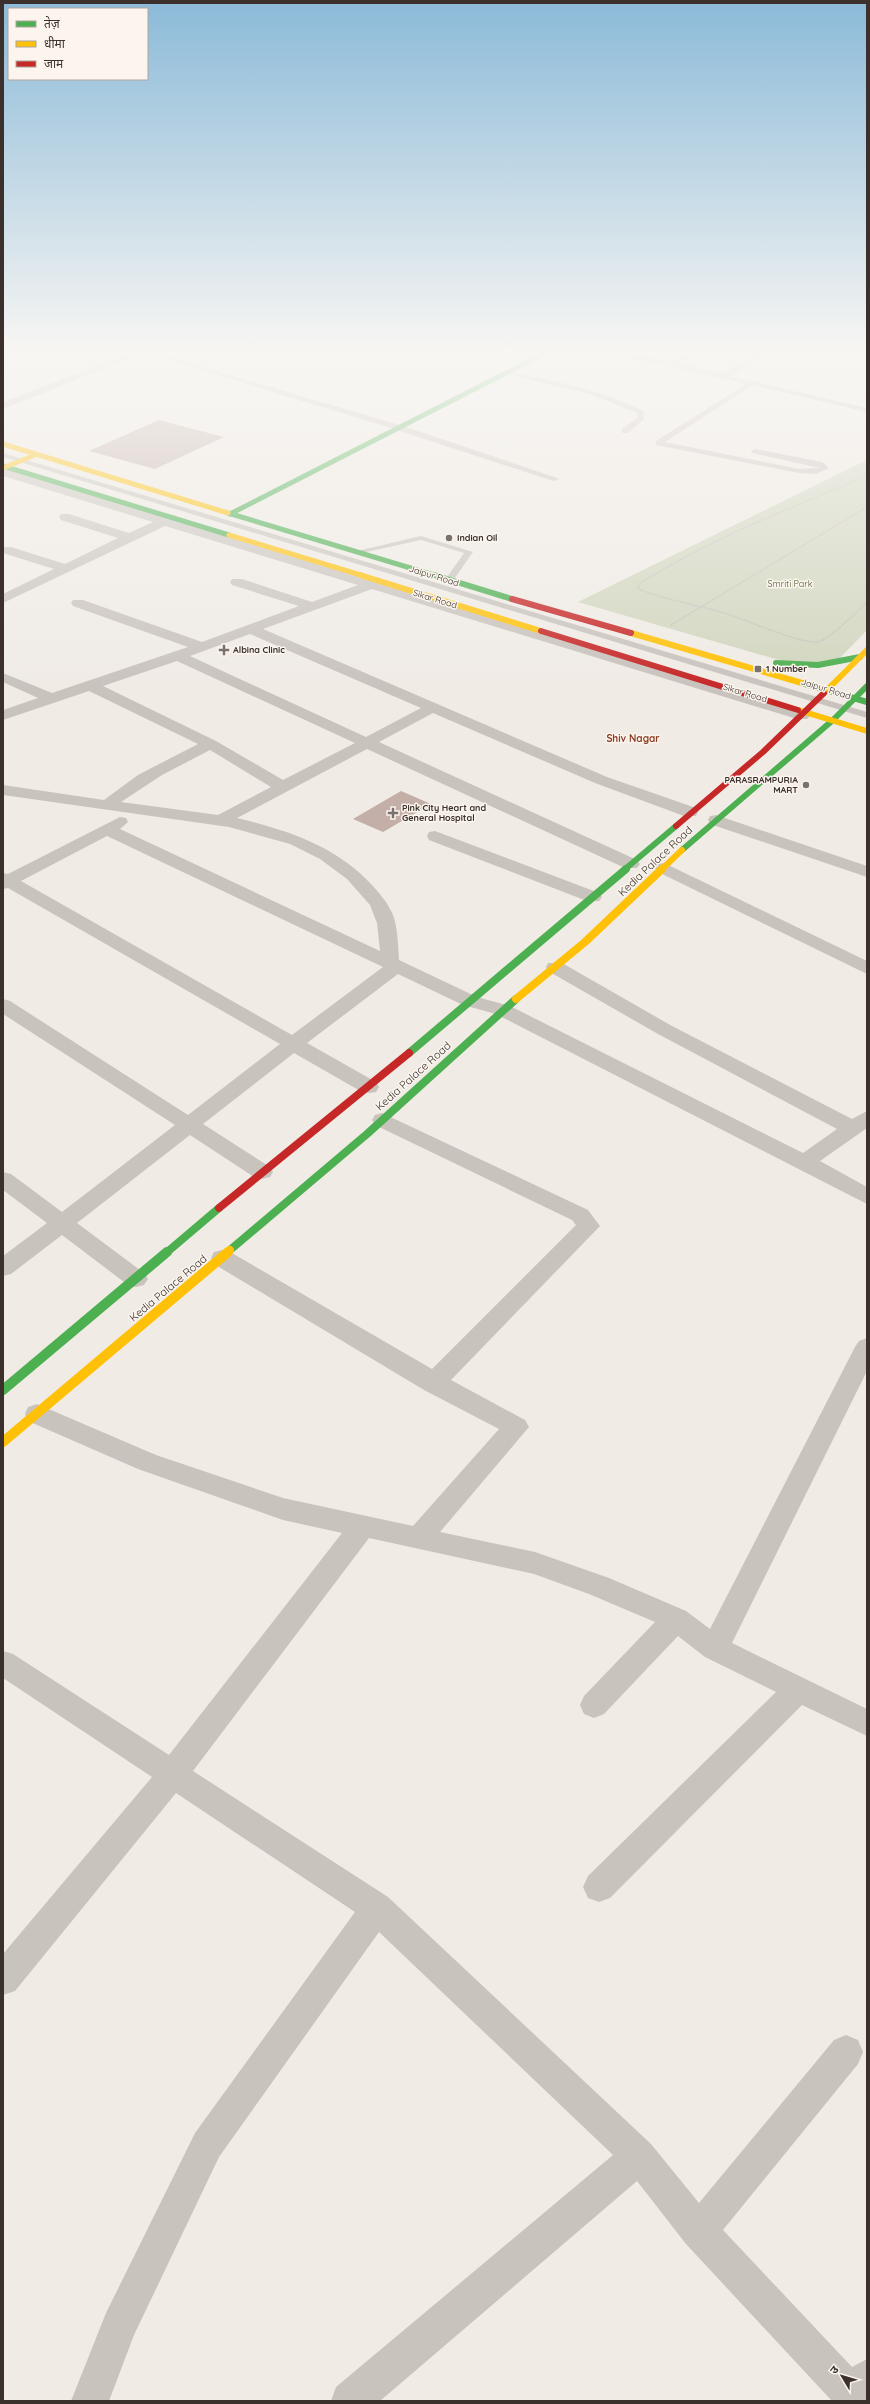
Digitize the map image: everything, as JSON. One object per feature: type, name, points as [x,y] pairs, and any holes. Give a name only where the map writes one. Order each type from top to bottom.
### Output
[{"type":"street","points":[[4,469],[16,463]]},
{"type":"street","name":"Jaipur Road","points":[[62,463],[449,580],[867,702]]},
{"type":"street","points":[[230,514],[330,463]]},
{"type":"street","points":[[4,469],[804,714],[833,720],[867,731]]},
{"type":"street","points":[[65,517],[130,538]]},
{"type":"street","points":[[3,599],[169,519]]},
{"type":"street","points":[[6,550],[66,569]]},
{"type":"street","points":[[237,582],[312,606]]},
{"type":"street","points":[[3,715],[88,685],[178,656],[374,583]]},
{"type":"street","points":[[78,603],[201,647]]},
{"type":"street","points":[[250,629],[601,780],[690,812]]},
{"type":"street","name":"Kedia Palace Road","points":[[3,1390],[262,1172],[368,1087],[632,864],[804,714],[867,650]]},
{"type":"street","points":[[710,655],[729,652],[744,656]]},
{"type":"street","points":[[178,656],[632,864]]},
{"type":"street","points":[[765,661],[814,668],[834,666],[860,657]]},
{"type":"street","points":[[3,677],[50,698]]},
{"type":"street","points":[[88,685],[210,744],[283,787]]},
{"type":"street","name":"Kedia Palace Road","points":[[3,1442],[222,1258],[382,1120],[503,1010],[585,942],[716,820],[833,720],[867,686]]},
{"type":"street","points":[[223,819],[432,708]]},
{"type":"street","points":[[107,806],[131,785],[148,774],[210,744]]},
{"type":"street","points":[[3,790],[107,806],[223,819],[304,843],[333,859],[378,902],[386,921],[393,965]]},
{"type":"street","points":[[5,881],[141,810]]},
{"type":"street","points":[[716,820],[867,872]]},
{"type":"street","points":[[107,829],[470,1001],[503,1010],[804,1162],[867,1197]]},
{"type":"street","points":[[435,836],[593,897]]},
{"type":"street","points":[[664,868],[867,968]]},
{"type":"street","points":[[5,881],[368,1087]]},
{"type":"street","points":[[3,1268],[190,1126],[292,1043],[393,965]]},
{"type":"street","points":[[555,967],[647,1020],[860,1123],[804,1162]]},
{"type":"street","points":[[3,1005],[262,1172]]},
{"type":"street","points":[[382,1120],[580,1215],[589,1226],[433,1383]]},
{"type":"street","points":[[3,1179],[136,1279]]},
{"type":"street","points":[[222,1258],[358,1337],[433,1383],[516,1427],[418,1539]]},
{"type":"street","points":[[715,1648],[838,1401],[867,1347]]},
{"type":"street","points":[[37,1414],[147,1462],[283,1509],[535,1563],[599,1586],[676,1619],[715,1648],[867,1723]]},
{"type":"street","points":[[3,1979],[173,1774],[362,1527]]},
{"type":"street","points":[[594,1705],[676,1619]]},
{"type":"street","points":[[3,1663],[377,1908],[639,2156],[699,2231],[860,2392]]},
{"type":"street","points":[[598,1887],[799,1689]]},
{"type":"street","points":[[90,2401],[119,2326],[207,2145],[377,1908]]},
{"type":"street","points":[[699,2231],[846,2052]]},
{"type":"street","points":[[350,2401],[639,2156]]},
{"type":"lane","points":[[28,463],[867,715]]},
{"type":"lane","points":[[508,463],[556,479]]},
{"type":"lane","points":[[760,463],[799,471],[813,472],[825,468],[815,463]]},
{"type":"lane","points":[[357,552],[421,538],[469,552],[449,580]]},
{"type":"path","points":[[867,476],[769,517],[661,570],[639,584],[638,589],[653,596],[700,607],[817,642],[826,638],[867,603]]},
{"type":"path","points":[[650,638],[867,507]]},
{"type":"green space","name":"Smriti Park","points":[[861,463],[867,463],[867,630],[834,664],[786,662],[578,602]]},
{"type":"building","points":[[134,463],[168,463],[155,469]]},
{"type":"building","points":[[401,791],[431,804],[383,832],[353,819]]},
{"type":"traffic: fast","points":[[230,514],[329,463]]},
{"type":"traffic: fast","points":[[3,466],[229,535]]},
{"type":"traffic: fast","points":[[228,513],[512,599]]},
{"type":"traffic: fast","points":[[776,663],[818,665],[839,663],[860,657]]},
{"type":"traffic: fast","points":[[802,683],[867,702]]},
{"type":"traffic: fast","points":[[682,850],[833,720],[867,686]]},
{"type":"traffic: fast","points":[[409,1053],[676,826]]},
{"type":"traffic: fast","points":[[230,1250],[367,1134],[516,999]]},
{"type":"traffic: fast","points":[[3,1390],[219,1208]]},
{"type":"traffic: slow","points":[[3,468],[15,463]]},
{"type":"traffic: slow","points":[[66,463],[228,513]]},
{"type":"traffic: slow","points":[[229,535],[541,631]]},
{"type":"traffic: slow","points":[[631,633],[802,683]]},
{"type":"traffic: slow","points":[[824,693],[867,650]]},
{"type":"traffic: slow","points":[[798,710],[867,731]]},
{"type":"traffic: slow","points":[[516,999],[585,942],[682,850]]},
{"type":"traffic: slow","points":[[3,1442],[230,1250]]},
{"type":"traffic: jam","points":[[512,599],[631,633]]},
{"type":"traffic: jam","points":[[541,631],[798,710]]},
{"type":"traffic: jam","points":[[676,826],[763,752],[824,693]]},
{"type":"traffic: jam","points":[[219,1208],[409,1053]]},
{"type":"place","name":"Indian Oil","points":[[449,538]]},
{"type":"place","name":"Albina Clinic","points":[[224,650]]},
{"type":"place","name":"1 Number","points":[[758,669]]},
{"type":"place","name":"PARASRAMPURIA MART","points":[[806,785]]},
{"type":"place","name":"Pink City Heart and General Hospital","points":[[393,813]]},
{"type":"district","name":"Shiv Nagar","points":[[633,738]]}]
